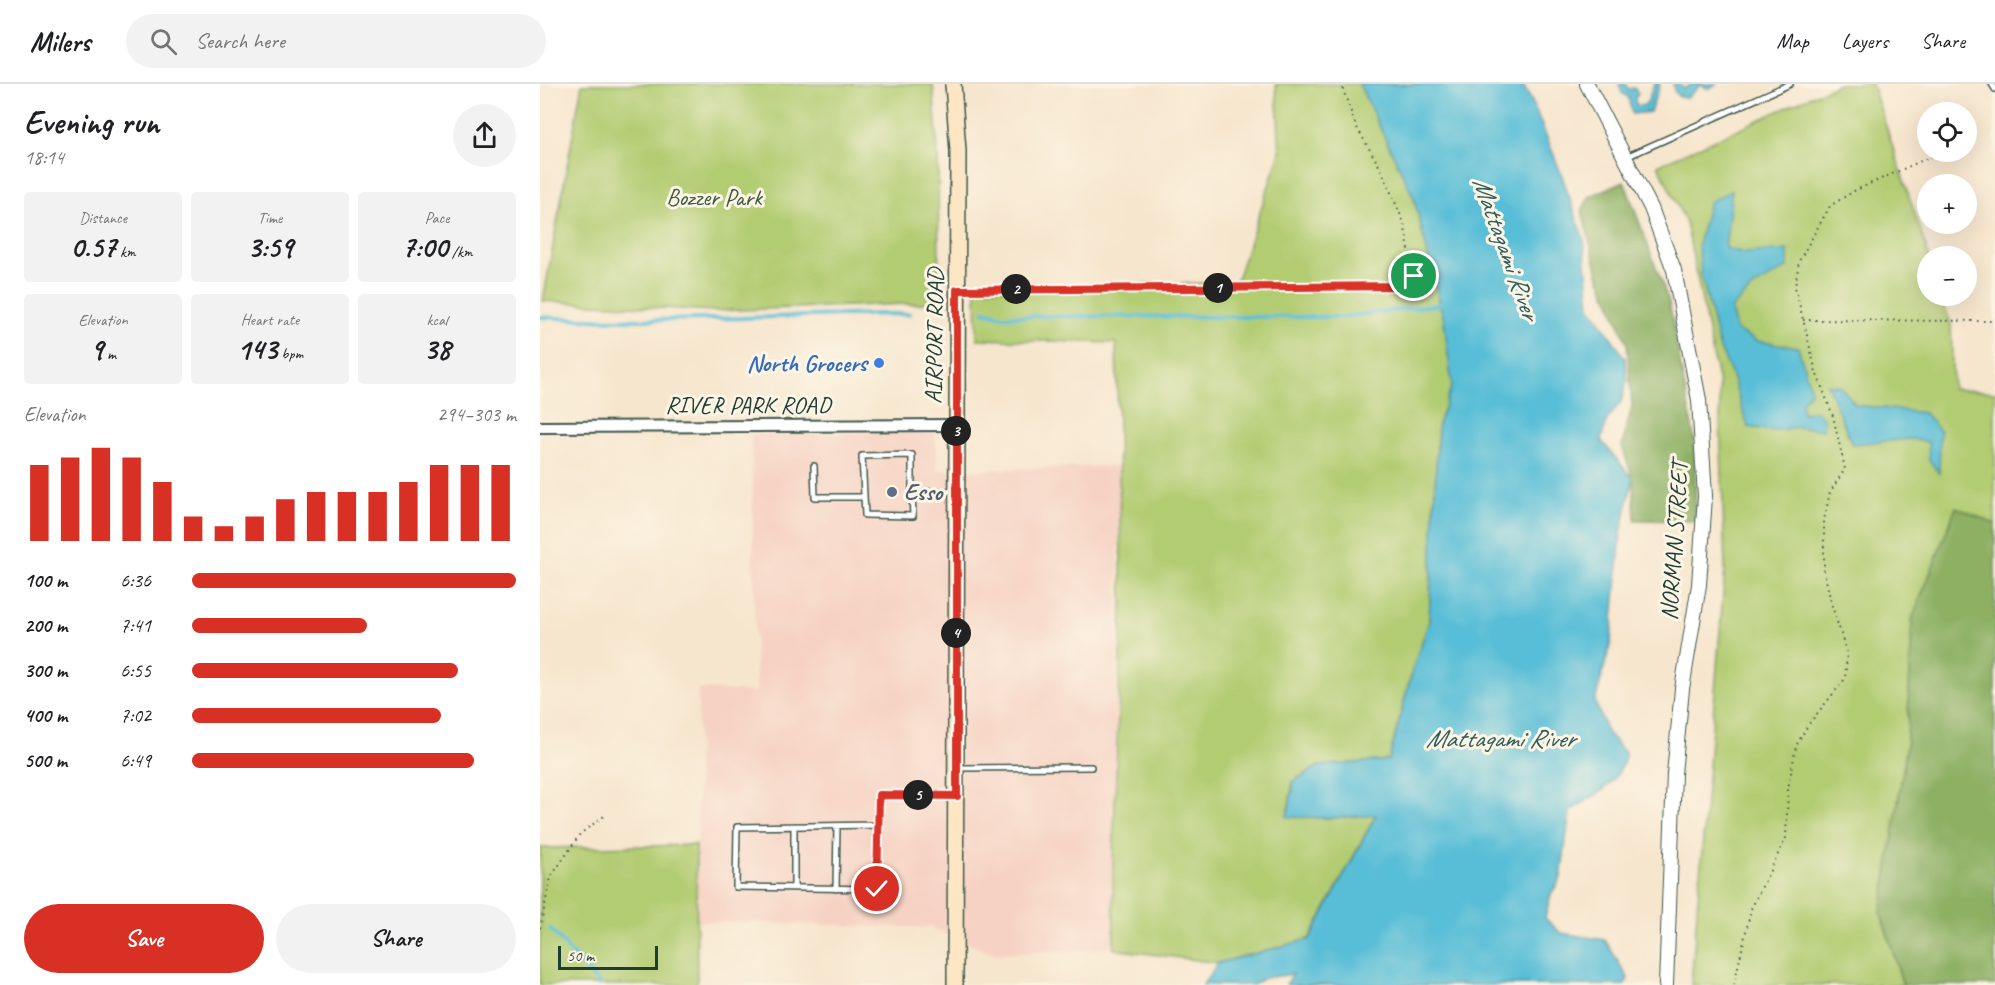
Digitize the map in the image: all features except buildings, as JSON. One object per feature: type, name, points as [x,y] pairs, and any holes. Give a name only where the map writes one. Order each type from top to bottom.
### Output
[{"type":"main road","name":"AIRPORT ROAD","points":[[953,84],[958,151],[955,985]]},
{"type":"street","name":"NORMAN STREET","points":[[1587,84],[1652,208],[1674,270],[1699,400],[1705,496],[1699,585],[1682,689],[1674,774],[1666,985]]},
{"type":"street","name":"RIVER PARK ROAD","points":[[540,428],[956,425]]},
{"type":"lane","points":[[1626,156],[1791,84]]},
{"type":"lane","points":[[1992,84],[1995,89]]},
{"type":"lane","points":[[912,455],[912,492],[913,516],[865,515],[862,456],[912,455]]},
{"type":"lane","points":[[814,466],[815,497],[864,497]]},
{"type":"lane","points":[[912,492],[956,491]]},
{"type":"lane","points":[[957,768],[1091,767]]},
{"type":"lane","points":[[879,825],[737,827],[736,887],[877,889],[879,825],[879,795],[957,796]]},
{"type":"lane","points":[[836,889],[837,825]]},
{"type":"lane","points":[[794,826],[794,888]]},
{"type":"path","points":[[957,290],[1405,286],[1414,276],[1404,223],[1382,169],[1356,126],[1341,84]]},
{"type":"path","points":[[1734,985],[1751,909],[1786,838],[1788,789],[1797,746],[1808,725],[1845,679],[1847,653],[1824,571],[1824,520],[1830,492],[1845,469],[1833,416],[1816,372],[1795,287],[1799,261],[1830,206],[1854,191],[1919,162]]},
{"type":"path","points":[[1803,320],[1995,321]]},
{"type":"path","points":[[540,928],[551,878],[580,834],[604,816]]},
{"type":"shaded area","points":[[935,432],[937,471],[1119,466],[1114,949],[993,954],[932,928],[697,921],[698,689],[756,692],[751,434]]},
{"type":"green space","name":"Bozzer Park","points":[[582,84],[933,84],[938,151],[939,287],[933,303],[713,311],[543,301]]},
{"type":"green space","points":[[1276,84],[1359,84],[1414,198],[1444,320],[1452,385],[1438,425],[1429,622],[1413,668],[1389,760],[1319,766],[1293,781],[1287,816],[1330,818],[1376,815],[1309,939],[1218,963],[1114,949],[1113,860],[1122,604],[1116,343],[977,339],[976,289],[1236,282],[1280,153]]},
{"type":"green space","points":[[1838,84],[1872,84],[1917,220],[1917,234],[1922,234],[1926,246],[1917,246],[1917,306],[1945,306],[1951,324],[1953,389],[1995,392],[1995,524],[1956,508],[1912,620],[1907,744],[1881,913],[1903,985],[1691,985],[1725,569],[1719,384],[1686,223],[1658,165]]},
{"type":"green space","points":[[1624,181],[1669,302],[1694,437],[1696,521],[1635,520],[1633,479],[1622,446],[1632,406],[1627,343],[1598,274],[1582,211],[1589,197]]},
{"type":"green space","points":[[1956,507],[1995,524],[1995,985],[1903,985],[1881,913],[1907,744],[1912,620]]},
{"type":"green space","points":[[696,845],[697,985],[540,985],[540,848]]},
{"type":"water","name":"Mattagami River","points":[[1359,84],[1522,84],[1533,103],[1561,173],[1584,239],[1590,306],[1625,358],[1627,380],[1621,402],[1607,420],[1601,440],[1633,479],[1621,533],[1611,642],[1595,701],[1607,732],[1626,754],[1617,775],[1611,782],[1570,811],[1561,878],[1551,894],[1545,918],[1561,933],[1605,940],[1628,978],[1625,985],[1286,985],[1293,974],[1264,978],[1253,985],[1203,985],[1218,963],[1310,939],[1376,815],[1330,818],[1287,817],[1294,781],[1319,766],[1389,760],[1413,668],[1429,622],[1438,425],[1452,385],[1444,320],[1414,198]]},
{"type":"water","points":[[1619,84],[1626,84],[1628,89],[1634,88],[1638,94],[1635,98],[1636,105],[1643,106],[1648,101],[1654,84],[1660,84],[1650,112],[1632,114],[1628,97],[1622,93]]},
{"type":"water","points":[[1673,84],[1680,84],[1683,89],[1692,84],[1716,84],[1709,89],[1700,85],[1687,98],[1677,94]]},
{"type":"water","points":[[1732,190],[1725,248],[1744,253],[1788,250],[1788,267],[1752,288],[1731,309],[1736,330],[1757,341],[1798,347],[1811,391],[1802,402],[1802,413],[1816,411],[1824,418],[1823,430],[1798,427],[1773,431],[1748,427],[1731,373],[1719,346],[1701,274],[1698,245],[1709,202]]},
{"type":"water","points":[[1827,384],[1840,386],[1856,405],[1925,413],[1940,431],[1939,473],[1929,460],[1928,442],[1912,439],[1852,444]]},
{"type":"waterway","points":[[984,311],[1002,316],[1343,317],[1443,304]]},
{"type":"waterway","points":[[540,317],[679,320],[910,314]]},
{"type":"waterway","points":[[550,929],[600,985]]},
{"type":"place","name":"North Grocers","points":[[879,363]]},
{"type":"place","name":"Esso","points":[[892,492]]},
{"type":"route","points":[[877,889],[879,795],[957,796],[957,290],[1405,286],[1414,276]]}]
